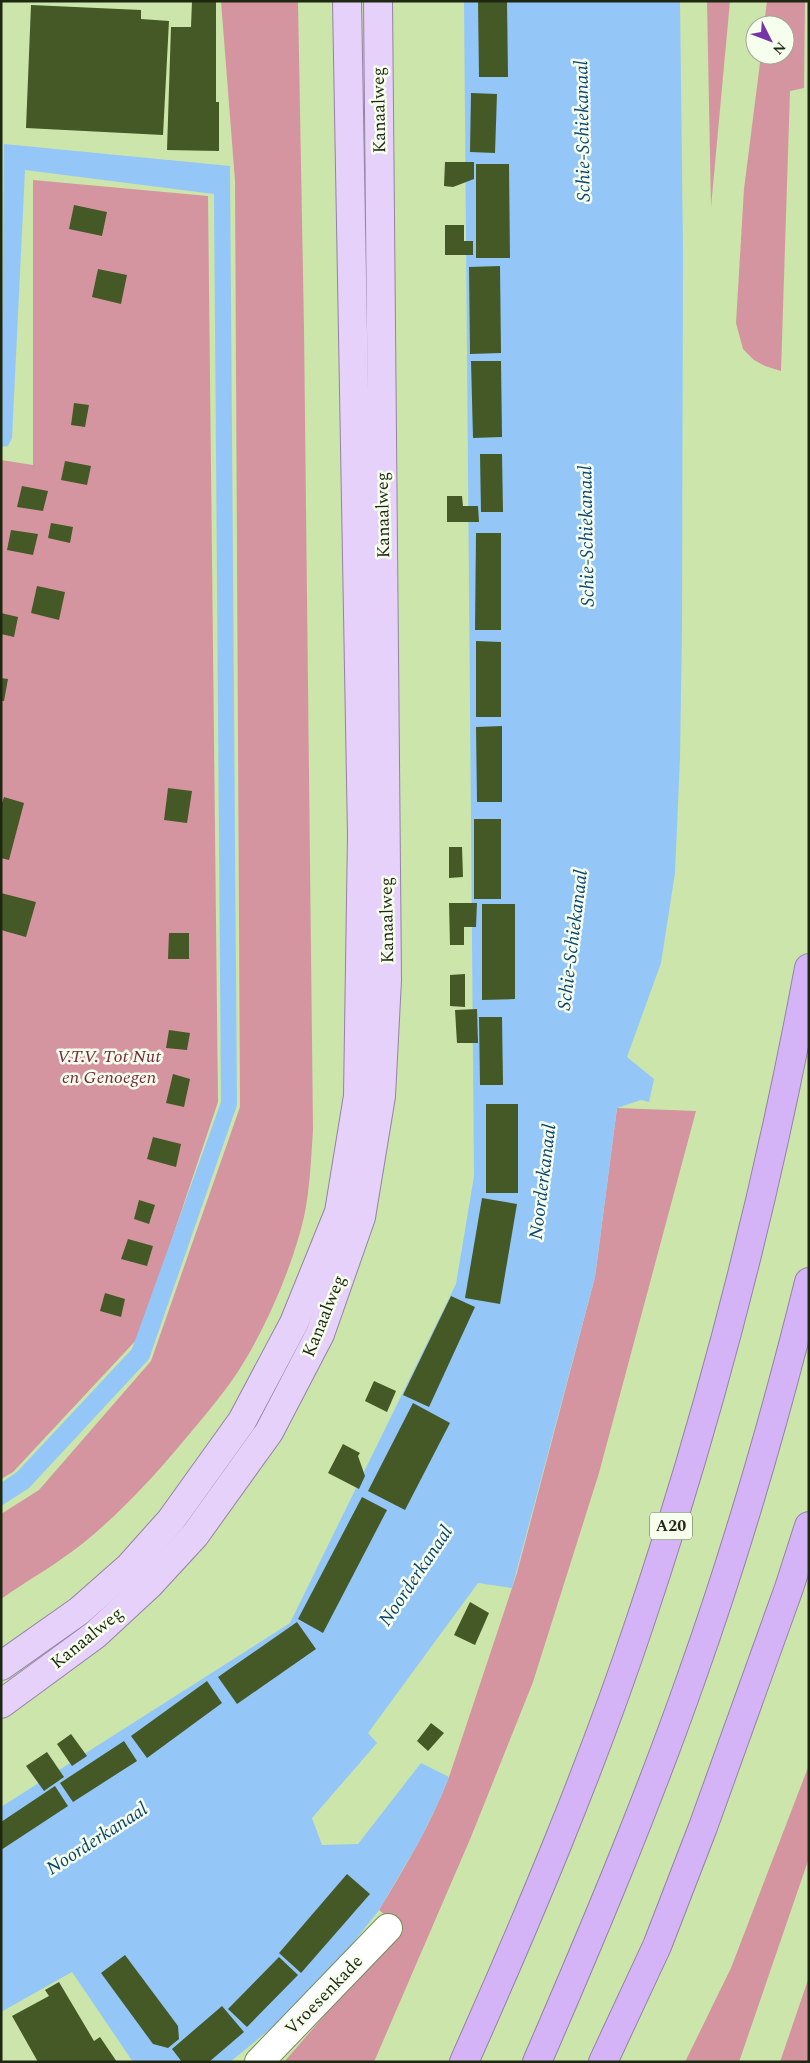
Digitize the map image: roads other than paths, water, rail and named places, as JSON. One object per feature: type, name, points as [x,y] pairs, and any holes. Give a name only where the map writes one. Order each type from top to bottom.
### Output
[{"type":"highway","name":"A20","points":[[464,2062],[527,1922],[592,1757],[640,1623],[697,1444],[745,1263],[777,1129],[809,968]]},
{"type":"highway","points":[[537,2062],[641,1813],[692,1676],[772,1425],[809,1282]]},
{"type":"highway","points":[[604,2062],[657,1946],[703,1827],[789,1588],[809,1526]]},
{"type":"main road","name":"Kanaalweg","points":[[1,1666],[79,1611],[128,1567],[172,1520],[242,1421],[294,1323],[339,1212],[358,1096],[362,835],[347,1]]},
{"type":"main road","name":"Kanaalweg","points":[[1,1704],[95,1635],[149,1585],[195,1535],[269,1432],[320,1334],[361,1217],[380,1096],[387,980],[378,1]]},
{"type":"street","name":"Vroesenkade","points":[[259,2062],[388,1928]]},
{"type":"water","points":[[464,1],[680,1],[683,251],[682,627],[680,757],[675,873],[661,963],[627,1057],[654,1079],[649,1102],[641,1100],[617,1108],[595,1277],[512,1588],[478,1583],[368,1733],[377,1743],[312,1818],[322,1845],[358,1844],[421,1763],[449,1777],[420,1840],[379,1910],[332,1970],[286,2016],[230,2062],[133,2062],[72,1972],[1,2012],[1,1807],[290,1623],[456,1284],[474,1176]]},
{"type":"water","points":[[4,144],[230,166],[237,1105],[149,1359],[29,1488],[1,1506],[1,1483],[17,1472],[132,1349],[221,1102],[214,194],[25,170],[12,438],[8,446],[1,447]]},
{"type":"water label","name":"Schie-Schiekanaal","points":[[583,131]]},
{"type":"water label","name":"Schie-Schiekanaal","points":[[587,536]]},
{"type":"water label","name":"Schie-Schiekanaal","points":[[573,940]]},
{"type":"water label","name":"Noorderkanaal","points":[[543,1182]]},
{"type":"water label","name":"Noorderkanaal","points":[[416,1576]]},
{"type":"water label","name":"Noorderkanaal","points":[[97,1839]]},
{"type":"park label","name":"V.T.V. Tot Nut en Genoegen","points":[[109,1066]]}]
